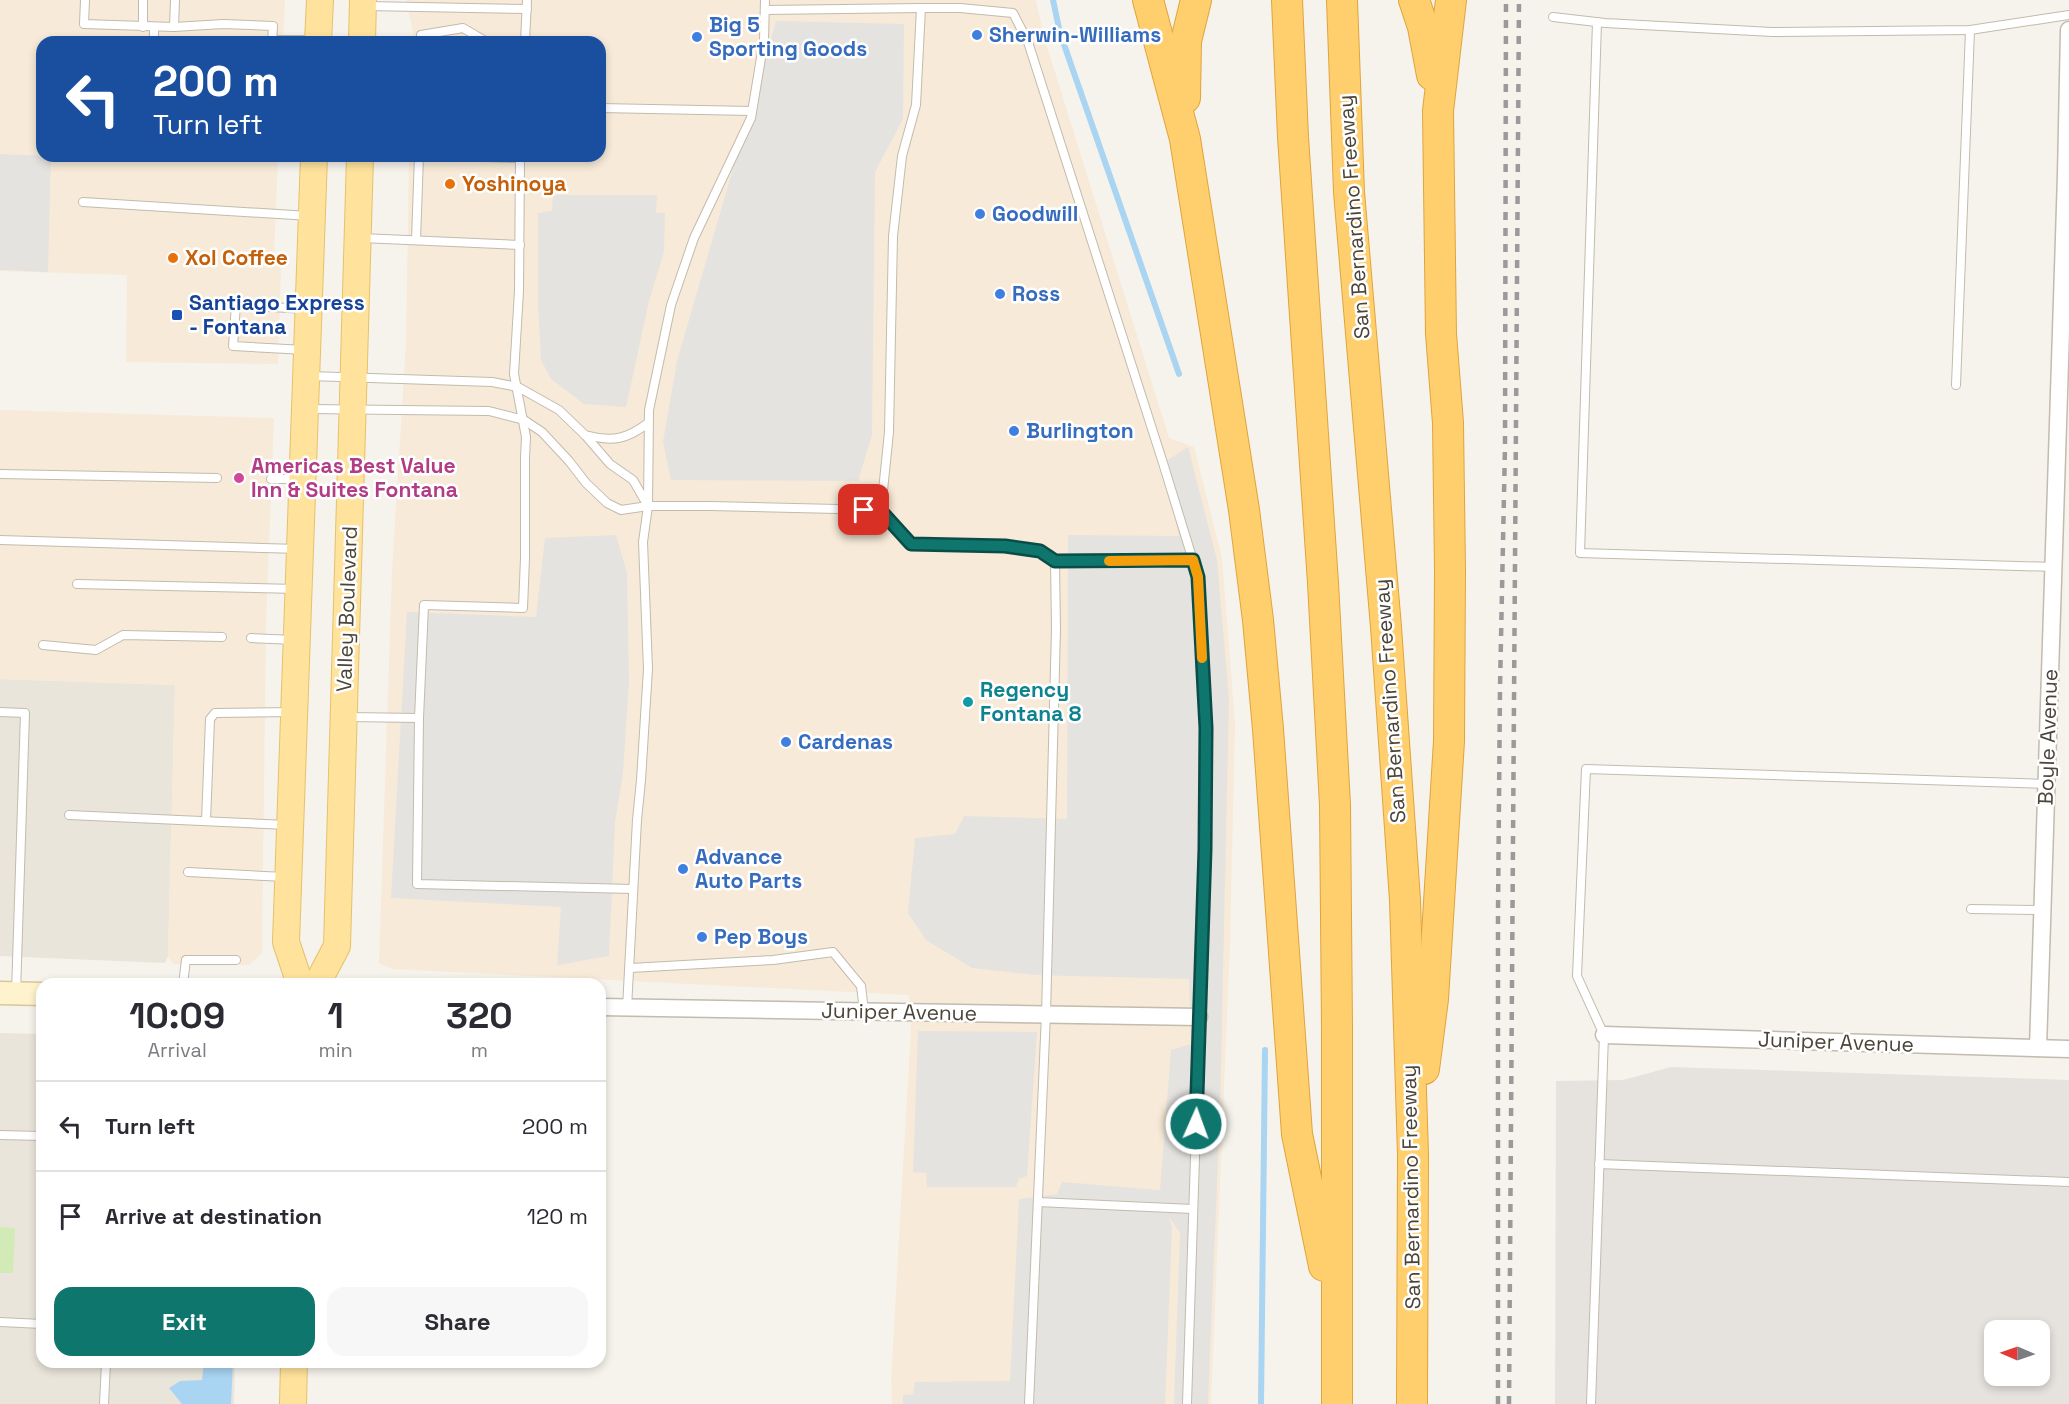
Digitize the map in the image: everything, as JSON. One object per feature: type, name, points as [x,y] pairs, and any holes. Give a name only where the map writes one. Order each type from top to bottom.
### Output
[{"type":"highway","points":[[1148,0],[1185,139],[1244,510],[1258,620],[1269,741],[1297,1134],[1337,1331]]},
{"type":"highway","points":[[1185,139],[1186,41],[1196,0]]},
{"type":"highway","points":[[1287,0],[1293,137],[1323,583],[1335,805],[1337,1404]]},
{"type":"highway","name":"San Bernardino Freeway","points":[[1342,0],[1349,192],[1385,615],[1404,900],[1413,1155],[1412,1404]]},
{"type":"highway","points":[[1413,1155],[1433,999],[1449,741],[1448,423],[1441,334],[1438,111],[1451,0]]},
{"type":"highway","points":[[1417,7],[1438,111]]},
{"type":"main road","points":[[318,36],[320,0]]},
{"type":"main road","points":[[362,36],[363,3]]},
{"type":"main road","points":[[298,978],[286,942],[314,162]]},
{"type":"main road","name":"Valley Boulevard","points":[[320,978],[337,946],[360,162]]},
{"type":"main road","points":[[293,1404],[294,1368]]},
{"type":"street","name":"Boyle Avenue","points":[[2038,1048],[2069,30]]},
{"type":"street","points":[[5,996],[36,994]]},
{"type":"street","name":"Juniper Avenue","points":[[606,1007],[1199,1017]]},
{"type":"street","name":"Juniper Avenue","points":[[1604,1035],[2069,1049]]},
{"type":"lane","points":[[85,0],[84,24],[143,27],[223,24],[273,26],[272,36]]},
{"type":"lane","points":[[143,0],[143,27]]},
{"type":"lane","points":[[174,27],[175,0]]},
{"type":"lane","points":[[627,1008],[636,820],[641,780],[648,669],[643,542],[648,506],[649,410],[671,305],[694,238],[751,118],[764,40],[765,0]]},
{"type":"lane","points":[[363,3],[527,4],[525,36]]},
{"type":"lane","points":[[880,510],[889,432],[893,236],[902,156],[916,105],[921,8]]},
{"type":"lane","points":[[765,10],[960,8],[1013,13],[1028,42],[1164,463],[1198,577],[1206,728],[1205,849],[1187,1404]]},
{"type":"lane","points":[[1553,17],[1597,22],[1772,32],[1970,30],[2069,15]]},
{"type":"lane","points":[[1597,22],[1580,553],[2054,567]]},
{"type":"lane","points":[[154,27],[154,36]]},
{"type":"lane","points":[[421,36],[463,28],[477,36]]},
{"type":"lane","points":[[1956,385],[1970,30]]},
{"type":"lane","points":[[606,108],[752,111]]},
{"type":"lane","points":[[416,240],[419,162]]},
{"type":"lane","points":[[520,162],[519,291],[514,374],[526,437],[523,608],[424,605],[419,718],[417,884],[633,889]]},
{"type":"lane","points":[[83,202],[311,216]]},
{"type":"lane","points":[[358,238],[520,244]]},
{"type":"lane","points":[[307,350],[233,346],[236,305],[308,310]]},
{"type":"lane","points":[[306,376],[492,381],[518,387],[559,410],[610,464],[633,480],[648,506]]},
{"type":"lane","points":[[305,409],[489,411],[524,420],[542,432],[586,483],[607,503],[621,510],[648,506],[880,510],[911,544],[1005,546],[1040,551],[1055,561],[1193,560]]},
{"type":"lane","points":[[585,435],[612,440],[625,437],[648,423]]},
{"type":"lane","points":[[0,474],[217,478]]},
{"type":"lane","points":[[272,479],[302,480]]},
{"type":"lane","points":[[0,540],[299,549]]},
{"type":"lane","points":[[1029,1404],[1046,1014],[1056,629],[1055,561]]},
{"type":"lane","points":[[77,584],[298,589]]},
{"type":"lane","points":[[43,645],[96,651],[123,635],[222,637]]},
{"type":"lane","points":[[251,638],[296,640]]},
{"type":"lane","points":[[0,712],[25,713],[5,996]]},
{"type":"lane","points":[[206,821],[212,715],[215,713],[293,712]]},
{"type":"lane","points":[[344,717],[419,718]]},
{"type":"lane","points":[[1591,1404],[1604,1035],[1577,976],[1586,769],[2047,784]]},
{"type":"lane","points":[[69,815],[290,825]]},
{"type":"lane","points":[[188,872],[288,877]]},
{"type":"lane","points":[[1971,909],[2043,910]]},
{"type":"lane","points":[[630,968],[773,960],[833,952],[861,986],[864,1011]]},
{"type":"lane","points":[[184,978],[186,960],[236,960]]},
{"type":"lane","points":[[0,1135],[36,1136]]},
{"type":"lane","points":[[1599,1164],[2069,1182]]},
{"type":"lane","points":[[1038,1202],[1193,1209]]},
{"type":"lane","points":[[0,1322],[36,1324]]},
{"type":"lane","points":[[104,1404],[106,1368]]},
{"type":"shaded area","points":[[0,0],[285,0],[283,36],[36,36],[36,162],[278,162],[274,255],[281,270],[278,364],[126,362],[127,275],[0,271]]},
{"type":"shaded area","points":[[406,0],[1036,0],[1044,37],[1169,438],[1194,447],[1222,558],[1235,723],[1230,943],[1211,1404],[892,1404],[891,1379],[911,1028],[909,995],[392,969],[379,963],[392,571],[406,343],[409,162],[606,162],[606,36],[413,36]]},
{"type":"shaded area","points":[[776,21],[904,24],[903,119],[875,172],[872,435],[858,481],[671,480],[663,442],[677,361]]},
{"type":"shaded area","points":[[0,154],[36,155],[36,162],[51,162],[48,272],[0,270]]},
{"type":"shaded area","points":[[553,195],[657,195],[656,213],[665,213],[664,252],[649,301],[626,407],[584,404],[551,379],[541,360],[538,303],[538,213],[552,211]]},
{"type":"shaded area","points":[[0,410],[274,418],[266,622],[262,953],[249,965],[173,964],[168,956],[175,685],[0,679]]},
{"type":"shaded area","points":[[1188,447],[1217,560],[1229,699],[1220,1111],[1208,1404],[1174,1404],[1180,1233],[1169,1217],[1172,1228],[1165,1404],[903,1404],[903,1395],[913,1394],[915,1382],[1010,1381],[1019,1199],[1057,1194],[1062,1182],[1160,1190],[1171,1050],[1191,1044],[1189,979],[1035,975],[972,968],[926,940],[908,913],[915,838],[955,834],[964,816],[1067,819],[1068,535],[1179,536],[1163,463]]},
{"type":"shaded area","points":[[616,535],[627,573],[629,682],[623,773],[615,822],[609,956],[557,965],[561,907],[391,898],[407,612],[536,617],[545,538]]},
{"type":"shaded area","points":[[0,679],[175,685],[168,956],[165,963],[0,956]]},
{"type":"shaded area","points":[[918,1031],[1037,1032],[1027,1176],[1019,1179],[1016,1187],[927,1187],[926,1173],[913,1172]]},
{"type":"shaded area","points":[[0,1033],[36,1034],[36,1368],[235,1368],[234,1404],[0,1404]]},
{"type":"shaded area","points":[[1671,1067],[2069,1080],[2069,1404],[1555,1404],[1556,1081],[1623,1080]]},
{"type":"green space","points":[[0,1227],[15,1228],[13,1273],[0,1273]]},
{"type":"water","points":[[203,1368],[233,1368],[231,1404],[182,1404],[169,1388],[180,1381],[202,1380]]},
{"type":"waterway","points":[[1053,0],[1060,33],[1179,374]]},
{"type":"waterway","points":[[1261,1404],[1265,1050]]},
{"type":"railway","points":[[1498,1404],[1498,912],[1505,446],[1506,0]]},
{"type":"railway","points":[[1509,1404],[1519,0]]},
{"type":"slow traffic","points":[[1109,561],[1193,560],[1198,577],[1202,658]]},
{"type":"place","name":"Sherwin-Williams","points":[[977,35]]},
{"type":"place","name":"Big 5 Sporting Goods","points":[[697,37]]},
{"type":"place","name":"Yoshinoya","points":[[450,184]]},
{"type":"place","name":"Goodwill","points":[[980,214]]},
{"type":"place","name":"Xol Coffee","points":[[173,258]]},
{"type":"place","name":"Ross","points":[[1000,294]]},
{"type":"place","name":"Santiago Express - Fontana","points":[[177,315]]},
{"type":"place","name":"Burlington","points":[[1014,431]]},
{"type":"place","name":"Americas Best Value Inn & Suites Fontana","points":[[239,478]]},
{"type":"place","name":"Regency Fontana 8","points":[[968,702]]},
{"type":"place","name":"Cardenas","points":[[786,742]]},
{"type":"place","name":"Advance Auto Parts","points":[[683,869]]},
{"type":"place","name":"Pep Boys","points":[[702,937]]},
{"type":"route","points":[[864,510],[880,510],[911,544],[1005,546],[1040,551],[1055,561],[1193,560],[1198,577],[1206,728],[1205,849],[1196,1124]]}]
